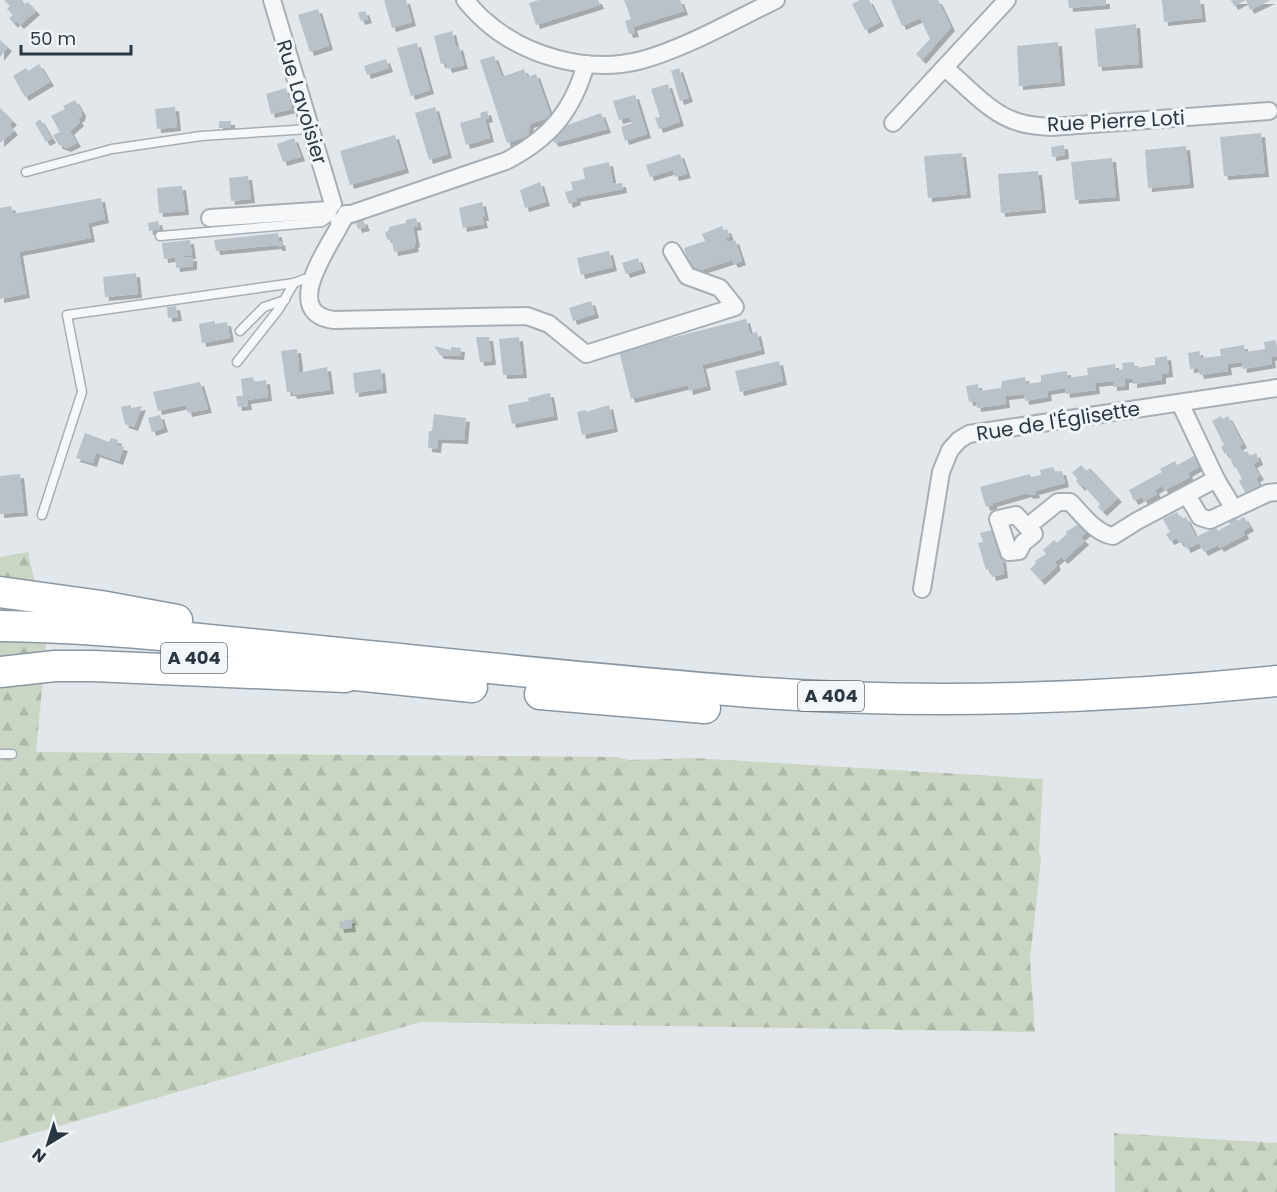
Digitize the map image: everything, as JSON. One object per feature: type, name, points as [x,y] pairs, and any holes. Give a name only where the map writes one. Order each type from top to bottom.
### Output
[{"type":"highway","points":[[0,592],[101,606],[387,668]]},
{"type":"highway","name":"A 404","points":[[0,626],[99,630],[644,704],[818,716],[1026,718],[1277,702]]},
{"type":"highway","name":"A 404","points":[[0,646],[867,697],[1079,696],[1277,681]]},
{"type":"highway","points":[[0,672],[55,666],[387,668]]},
{"type":"street","name":"Rue Lavoisier","points":[[272,0],[335,213]]},
{"type":"street","points":[[465,0],[484,20],[524,46],[563,60],[586,64],[621,64],[666,52],[776,0]]},
{"type":"street","points":[[893,123],[1007,0]]},
{"type":"street","points":[[210,218],[351,214],[506,162],[529,149],[562,118],[573,102],[586,64]]},
{"type":"street","name":"Rue Pierre Loti","points":[[945,68],[1002,115],[1033,126],[1051,127],[1269,111]]},
{"type":"street","points":[[335,213],[340,225],[311,280],[308,297],[311,308],[324,319],[527,316],[549,324],[586,354],[735,307],[720,288],[687,276],[672,251]]},
{"type":"street","name":"Rue de l'Églisette","points":[[922,589],[941,472],[950,450],[969,434],[1277,388]]},
{"type":"street","points":[[1180,403],[1216,479],[1234,509]]},
{"type":"street","points":[[1027,527],[1058,502],[1070,502],[1099,531],[1113,536],[1216,479]]},
{"type":"street","points":[[1187,495],[1200,517],[1210,520],[1268,493],[1277,492]]},
{"type":"lane","points":[[26,172],[112,149],[201,136],[310,129]]},
{"type":"lane","points":[[160,236],[322,222],[335,213]]},
{"type":"lane","points":[[42,515],[82,392],[68,315],[294,283],[304,279],[311,280]]},
{"type":"lane","points":[[237,362],[285,300],[294,283]]},
{"type":"lane","points":[[240,331],[264,307],[285,300]]},
{"type":"lane","points":[[0,754],[12,754]]},
{"type":"green space","points":[[28,552],[47,636],[36,752],[617,757],[629,760],[694,758],[1043,779],[1039,851],[1041,860],[1030,960],[1035,1032],[421,1022],[0,1143],[0,557]]},
{"type":"green space","points":[[1114,1133],[1277,1143],[1277,1192],[1115,1192]]},
{"type":"building","points":[[4,0],[22,0],[25,4],[28,2],[36,11],[20,25],[16,21],[14,24],[9,18],[13,15],[7,9],[10,6]]},
{"type":"building","points":[[384,0],[406,0],[412,22],[392,28]]},
{"type":"building","points":[[539,0],[598,0],[600,5],[536,25],[529,3]]},
{"type":"building","points":[[624,0],[680,0],[684,11],[633,27],[635,33],[629,34],[625,21],[631,19]]},
{"type":"building","points":[[860,0],[869,0],[880,22],[865,30],[852,4]]},
{"type":"building","points":[[891,0],[938,0],[951,27],[922,60],[916,54],[930,39],[920,18],[902,26]]},
{"type":"building","points":[[1068,0],[1106,0],[1106,5],[1069,8]]},
{"type":"building","points":[[1162,0],[1200,0],[1202,18],[1164,22]]},
{"type":"building","points":[[1231,0],[1246,0],[1234,6]]},
{"type":"building","points":[[1246,0],[1271,0],[1250,10]]},
{"type":"building","points":[[318,9],[329,46],[310,52],[298,15]]},
{"type":"building","points":[[365,11],[368,19],[361,21],[358,13]]},
{"type":"building","points":[[1136,24],[1139,64],[1098,67],[1095,29]]},
{"type":"building","points":[[452,31],[464,65],[448,69],[446,63],[441,64],[434,36]]},
{"type":"building","points":[[0,40],[8,47],[0,57]]},
{"type":"building","points":[[1058,42],[1061,82],[1019,86],[1017,46]]},
{"type":"building","points":[[417,43],[430,90],[411,96],[397,48]]},
{"type":"building","points":[[494,56],[502,77],[524,69],[527,77],[536,74],[551,117],[530,124],[528,136],[507,143],[480,60]]},
{"type":"building","points":[[386,59],[389,68],[367,75],[364,66]]},
{"type":"building","points":[[39,64],[50,82],[25,97],[13,76],[26,68],[28,71]]},
{"type":"building","points":[[679,68],[689,98],[680,101],[671,71]]},
{"type":"building","points":[[668,84],[680,122],[659,129],[655,118],[660,117],[651,89]]},
{"type":"building","points":[[286,88],[292,109],[271,114],[266,94]]},
{"type":"building","points":[[635,95],[647,134],[625,141],[621,127],[632,123],[630,117],[619,120],[613,101]]},
{"type":"building","points":[[75,100],[82,112],[78,119],[80,122],[70,131],[77,143],[67,148],[59,145],[53,135],[60,132],[51,116],[65,109],[63,106]]},
{"type":"building","points":[[175,107],[177,127],[157,129],[155,109]]},
{"type":"building","points":[[435,107],[448,154],[429,160],[415,113]]},
{"type":"building","points":[[0,108],[13,121],[9,125],[14,131],[0,143]]},
{"type":"building","points":[[487,111],[489,118],[485,119],[490,138],[466,145],[460,123],[481,117],[480,113]]},
{"type":"building","points":[[601,113],[607,129],[555,143],[551,138],[562,127]]},
{"type":"building","points":[[40,119],[52,139],[46,142],[35,123]]},
{"type":"building","points":[[219,121],[231,121],[231,128],[219,128]]},
{"type":"building","points":[[1261,133],[1265,173],[1224,176],[1220,137]]},
{"type":"building","points":[[395,135],[405,169],[350,185],[340,151]]},
{"type":"building","points":[[294,138],[301,157],[283,162],[277,144]]},
{"type":"building","points":[[1064,145],[1065,155],[1052,157],[1051,147]]},
{"type":"building","points":[[1186,146],[1190,184],[1148,188],[1145,150]]},
{"type":"building","points":[[962,153],[967,194],[928,198],[924,156]]},
{"type":"building","points":[[680,154],[687,174],[675,177],[673,170],[650,177],[646,165]]},
{"type":"building","points":[[1112,158],[1116,197],[1075,200],[1071,162]]},
{"type":"building","points":[[609,162],[613,184],[622,183],[623,189],[576,198],[577,201],[569,204],[565,192],[573,190],[571,182],[585,179],[583,168]]},
{"type":"building","points":[[1038,171],[1042,209],[1001,213],[998,174]]},
{"type":"building","points":[[248,176],[251,199],[231,201],[229,178]]},
{"type":"building","points":[[540,182],[546,202],[525,208],[520,190]]},
{"type":"building","points":[[182,186],[185,211],[159,213],[157,188]]},
{"type":"building","points":[[101,198],[105,219],[88,223],[91,238],[19,252],[26,294],[0,299],[0,208],[11,206],[13,214]]},
{"type":"building","points":[[482,202],[484,224],[463,228],[459,208]]},
{"type":"building","points":[[416,218],[418,226],[413,227],[415,248],[394,252],[392,241],[387,239],[385,233],[389,227]]},
{"type":"building","points":[[363,220],[366,227],[358,229],[356,223]]},
{"type":"building","points":[[158,221],[160,229],[149,231],[148,223]]},
{"type":"building","points":[[722,226],[723,230],[727,229],[730,237],[726,238],[727,242],[735,240],[742,261],[734,264],[732,260],[692,273],[684,248],[705,241],[702,234]]},
{"type":"building","points":[[278,233],[282,247],[278,245],[216,251],[214,240]]},
{"type":"building","points":[[190,240],[192,255],[164,259],[162,243]]},
{"type":"building","points":[[609,251],[613,267],[581,275],[577,258]]},
{"type":"building","points":[[193,257],[193,266],[176,268],[175,258]]},
{"type":"building","points":[[638,258],[642,269],[626,274],[622,263]]},
{"type":"building","points":[[136,273],[138,294],[105,297],[103,277]]},
{"type":"building","points":[[591,301],[595,314],[573,321],[569,308]]},
{"type":"building","points":[[176,306],[178,317],[168,318],[167,307]]},
{"type":"building","points":[[746,319],[750,334],[757,332],[761,350],[702,365],[707,386],[689,391],[688,385],[631,399],[619,351]]},
{"type":"building","points":[[215,321],[215,324],[227,322],[230,338],[202,343],[199,324]]},
{"type":"building","points":[[476,337],[489,337],[492,361],[480,362]]},
{"type":"building","points":[[519,337],[523,374],[503,375],[499,339]]},
{"type":"building","points":[[1276,340],[1277,356],[1271,357],[1272,364],[1243,369],[1242,362],[1227,364],[1228,371],[1200,375],[1198,368],[1190,369],[1188,353],[1199,351],[1201,358],[1221,356],[1220,349],[1244,345],[1245,352],[1265,349],[1264,342]]},
{"type":"building","points":[[434,346],[451,350],[451,347],[461,348],[460,356],[440,355]]},
{"type":"building","points":[[297,349],[298,373],[327,367],[330,390],[293,395],[292,392],[287,392],[281,351]]},
{"type":"building","points":[[1167,356],[1169,373],[1162,374],[1162,380],[1133,384],[1133,378],[1125,379],[1125,386],[1113,387],[1113,381],[1095,383],[1096,390],[1066,394],[1065,388],[1047,391],[1048,397],[1025,401],[1024,394],[1005,396],[1006,404],[977,408],[976,401],[969,402],[966,386],[978,384],[979,391],[1001,388],[1002,381],[1025,377],[1026,384],[1041,382],[1041,375],[1067,371],[1068,378],[1088,375],[1087,368],[1115,364],[1116,371],[1123,369],[1122,363],[1134,362],[1135,368],[1155,365],[1155,358]]},
{"type":"building","points":[[779,361],[783,381],[740,392],[735,371]]},
{"type":"building","points":[[381,369],[383,389],[355,393],[353,373]]},
{"type":"building","points":[[253,377],[254,382],[266,380],[268,397],[247,400],[248,406],[238,407],[236,396],[243,396],[241,379]]},
{"type":"building","points":[[200,382],[208,409],[188,413],[186,405],[158,411],[153,392]]},
{"type":"building","points":[[550,393],[554,416],[512,424],[508,405],[529,401],[528,398]]},
{"type":"building","points":[[131,405],[131,408],[142,406],[134,427],[125,424],[121,407]]},
{"type":"building","points":[[609,405],[614,428],[582,435],[577,412],[586,410],[586,412]]},
{"type":"building","points":[[434,414],[466,418],[464,440],[438,439],[437,449],[428,448],[429,431],[432,431]]},
{"type":"building","points":[[160,415],[164,428],[152,432],[148,418]]},
{"type":"building","points":[[1221,416],[1222,419],[1228,416],[1243,444],[1239,446],[1243,453],[1247,451],[1250,456],[1256,453],[1259,461],[1253,464],[1260,476],[1256,478],[1260,486],[1246,494],[1239,481],[1242,479],[1236,467],[1234,468],[1228,452],[1225,454],[1221,447],[1224,445],[1212,421]]},
{"type":"building","points":[[85,433],[109,442],[111,438],[118,440],[117,445],[124,447],[119,461],[96,453],[93,463],[76,458]]},
{"type":"building","points":[[1196,455],[1202,465],[1188,473],[1190,477],[1165,490],[1162,486],[1155,490],[1157,494],[1144,501],[1142,497],[1134,501],[1129,490],[1162,472],[1160,469],[1175,461],[1177,465]]},
{"type":"building","points":[[1081,465],[1086,471],[1090,468],[1118,498],[1103,512],[1098,507],[1100,504],[1083,485],[1081,487],[1076,481],[1078,479],[1072,473]]},
{"type":"building","points":[[1053,467],[1055,472],[1062,471],[1065,483],[1035,491],[1036,494],[1029,495],[1028,493],[986,507],[980,487],[1030,474],[1031,477],[1041,475],[1040,470]]},
{"type":"building","points":[[20,474],[24,512],[0,514],[0,476]]},
{"type":"building","points":[[1177,512],[1181,519],[1186,517],[1196,537],[1216,527],[1218,531],[1236,518],[1237,521],[1244,517],[1250,527],[1243,531],[1245,535],[1220,548],[1218,545],[1204,552],[1199,543],[1187,549],[1177,538],[1170,541],[1166,534],[1170,532],[1163,519]]},
{"type":"building","points":[[1080,523],[1088,531],[1081,537],[1085,541],[1064,560],[1061,557],[1055,562],[1057,566],[1041,581],[1030,569],[1036,563],[1035,561],[1046,554],[1043,550],[1054,540],[1057,543],[1067,534],[1066,532]]},
{"type":"building","points":[[996,529],[1000,544],[996,545],[1000,558],[1002,558],[1004,574],[992,577],[990,569],[986,570],[978,543],[983,542],[980,533]]},
{"type":"building","points":[[351,919],[352,928],[340,929],[339,922]]}]
